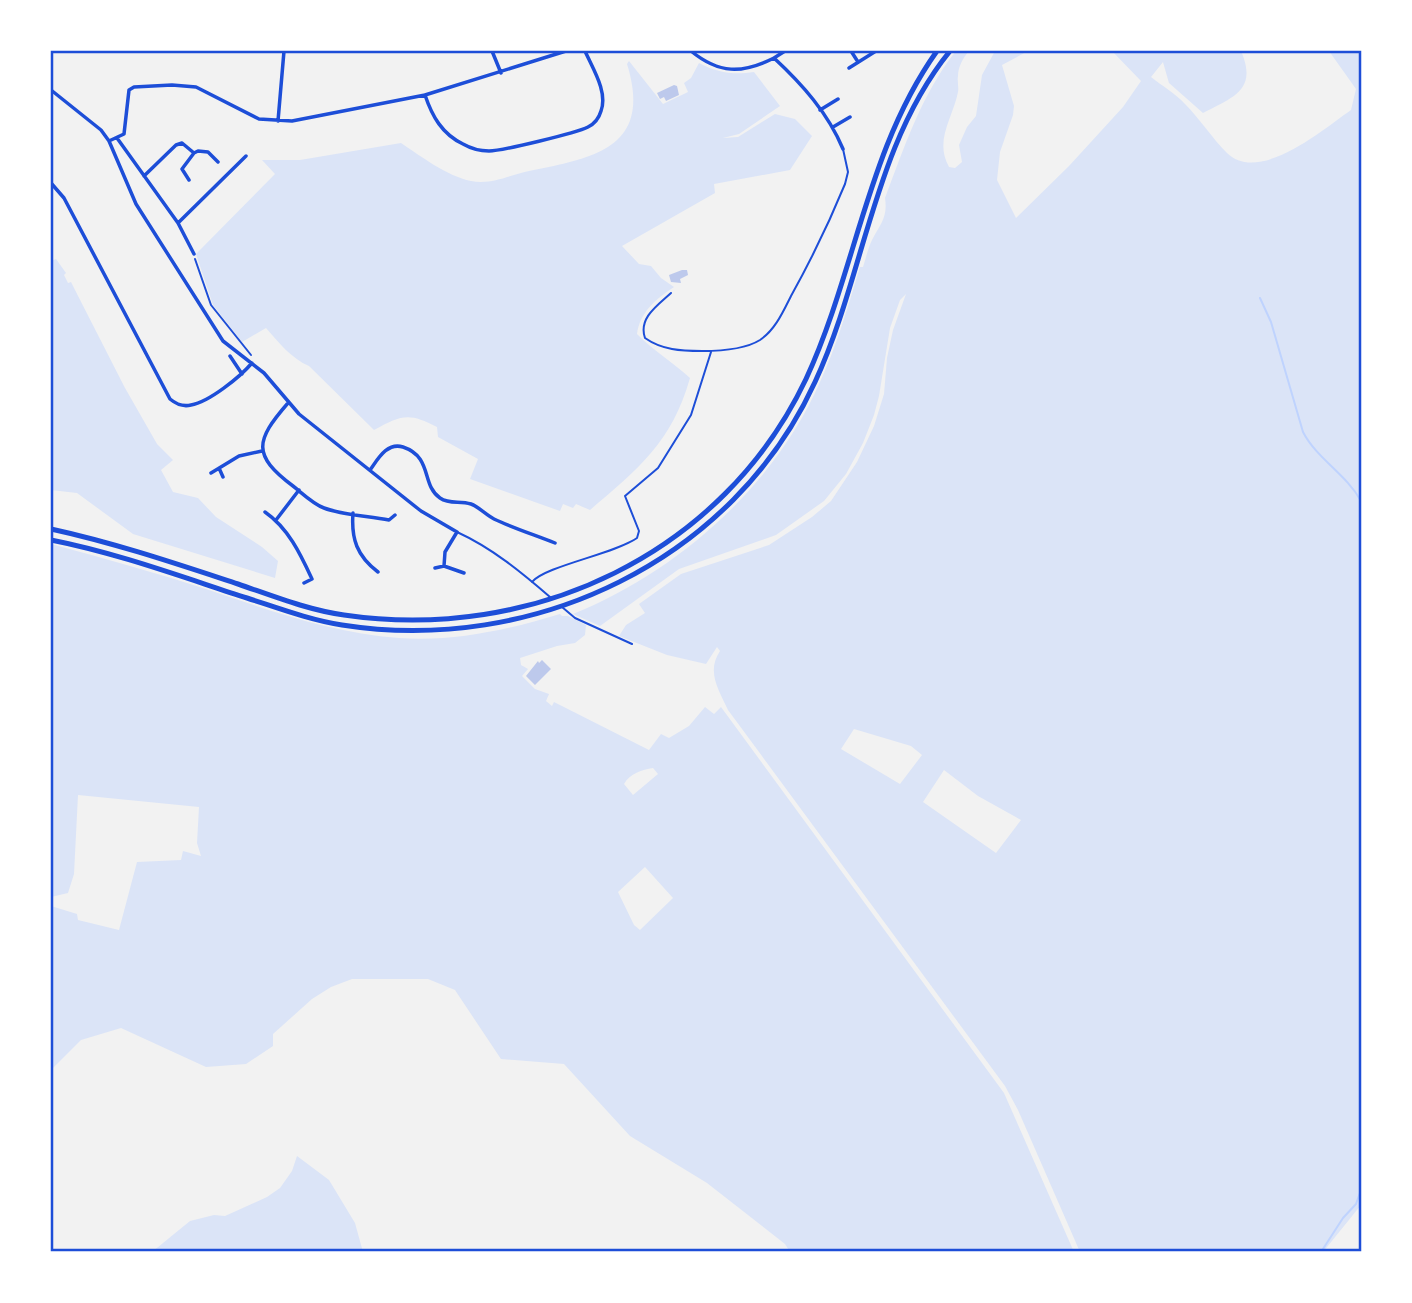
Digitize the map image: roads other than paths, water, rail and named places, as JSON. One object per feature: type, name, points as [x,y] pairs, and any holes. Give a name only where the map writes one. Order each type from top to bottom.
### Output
[{"type":"main road","points":[[51,530],[161,559],[290,601],[343,615],[403,620],[469,618],[528,606],[581,590],[647,557],[685,530],[746,471],[784,418],[805,379],[822,338],[869,191],[890,135],[909,94],[937,51]]},
{"type":"main road","points":[[51,540],[158,569],[288,611],[341,625],[401,630],[471,629],[534,616],[588,598],[622,583],[654,564],[700,530],[755,475],[788,432],[815,383],[831,341],[875,204],[905,124],[936,68],[950,51]]},
{"type":"street","points":[[278,121],[284,51]]},
{"type":"street","points":[[492,51],[501,73]]},
{"type":"street","points":[[109,141],[124,134],[129,90],[141,86],[196,87],[259,119],[292,121],[425,95],[566,51]]},
{"type":"street","points":[[425,95],[429,109],[443,131],[464,145],[476,149],[503,149],[582,130],[596,120],[604,97],[585,51]]},
{"type":"street","points":[[691,51],[714,66],[738,70],[759,65],[785,51]]},
{"type":"street","points":[[851,51],[858,62]]},
{"type":"street","points":[[849,68],[876,51]]},
{"type":"street","points":[[774,58],[805,90],[833,127],[842,149]]},
{"type":"street","points":[[51,90],[101,130],[109,141],[136,204],[219,336],[264,373],[288,403],[421,510],[457,532],[445,552],[444,566]]},
{"type":"street","points":[[820,110],[838,99]]},
{"type":"street","points":[[833,127],[850,117]]},
{"type":"street","points":[[117,138],[178,223],[194,254]]},
{"type":"street","points":[[144,176],[176,145],[182,143],[194,153]]},
{"type":"street","points":[[189,180],[182,169],[194,153],[208,152],[218,162]]},
{"type":"street","points":[[178,223],[239,166],[246,156]]},
{"type":"street","points":[[51,183],[64,198],[170,400],[184,406],[200,403],[242,374],[252,363]]},
{"type":"street","points":[[230,356],[242,374]]},
{"type":"street","points":[[288,403],[265,434],[262,451],[266,463],[273,471],[323,508],[389,520],[396,515]]},
{"type":"street","points":[[370,470],[385,450],[402,446],[421,461],[432,489],[440,498],[471,504],[495,520],[555,542]]},
{"type":"street","points":[[211,474],[239,456],[262,451]]},
{"type":"street","points":[[219,468],[223,477]]},
{"type":"street","points":[[276,520],[299,490]]},
{"type":"street","points":[[265,512],[276,520],[302,555],[312,579],[304,583]]},
{"type":"street","points":[[353,513],[354,543],[362,559],[378,572]]},
{"type":"street","points":[[533,542],[535,535]]},
{"type":"street","points":[[369,565],[374,558]]},
{"type":"street","points":[[435,568],[444,566],[464,573]]},
{"type":"lane","points":[[671,293],[649,314],[643,324],[645,338],[667,349],[712,351],[759,341],[781,314],[824,236],[848,172],[842,149]]},
{"type":"lane","points":[[532,582],[542,574],[637,538],[639,531],[625,496],[658,468],[691,415],[712,351]]},
{"type":"lane","points":[[457,532],[483,544],[551,598]]},
{"type":"lane","points":[[561,607],[575,618],[632,644]]},
{"type":"waterway","points":[[1260,298],[1271,322],[1303,432],[1361,501]]},
{"type":"waterway","points":[[1321,1252],[1343,1218],[1356,1204],[1361,1190]]}]
